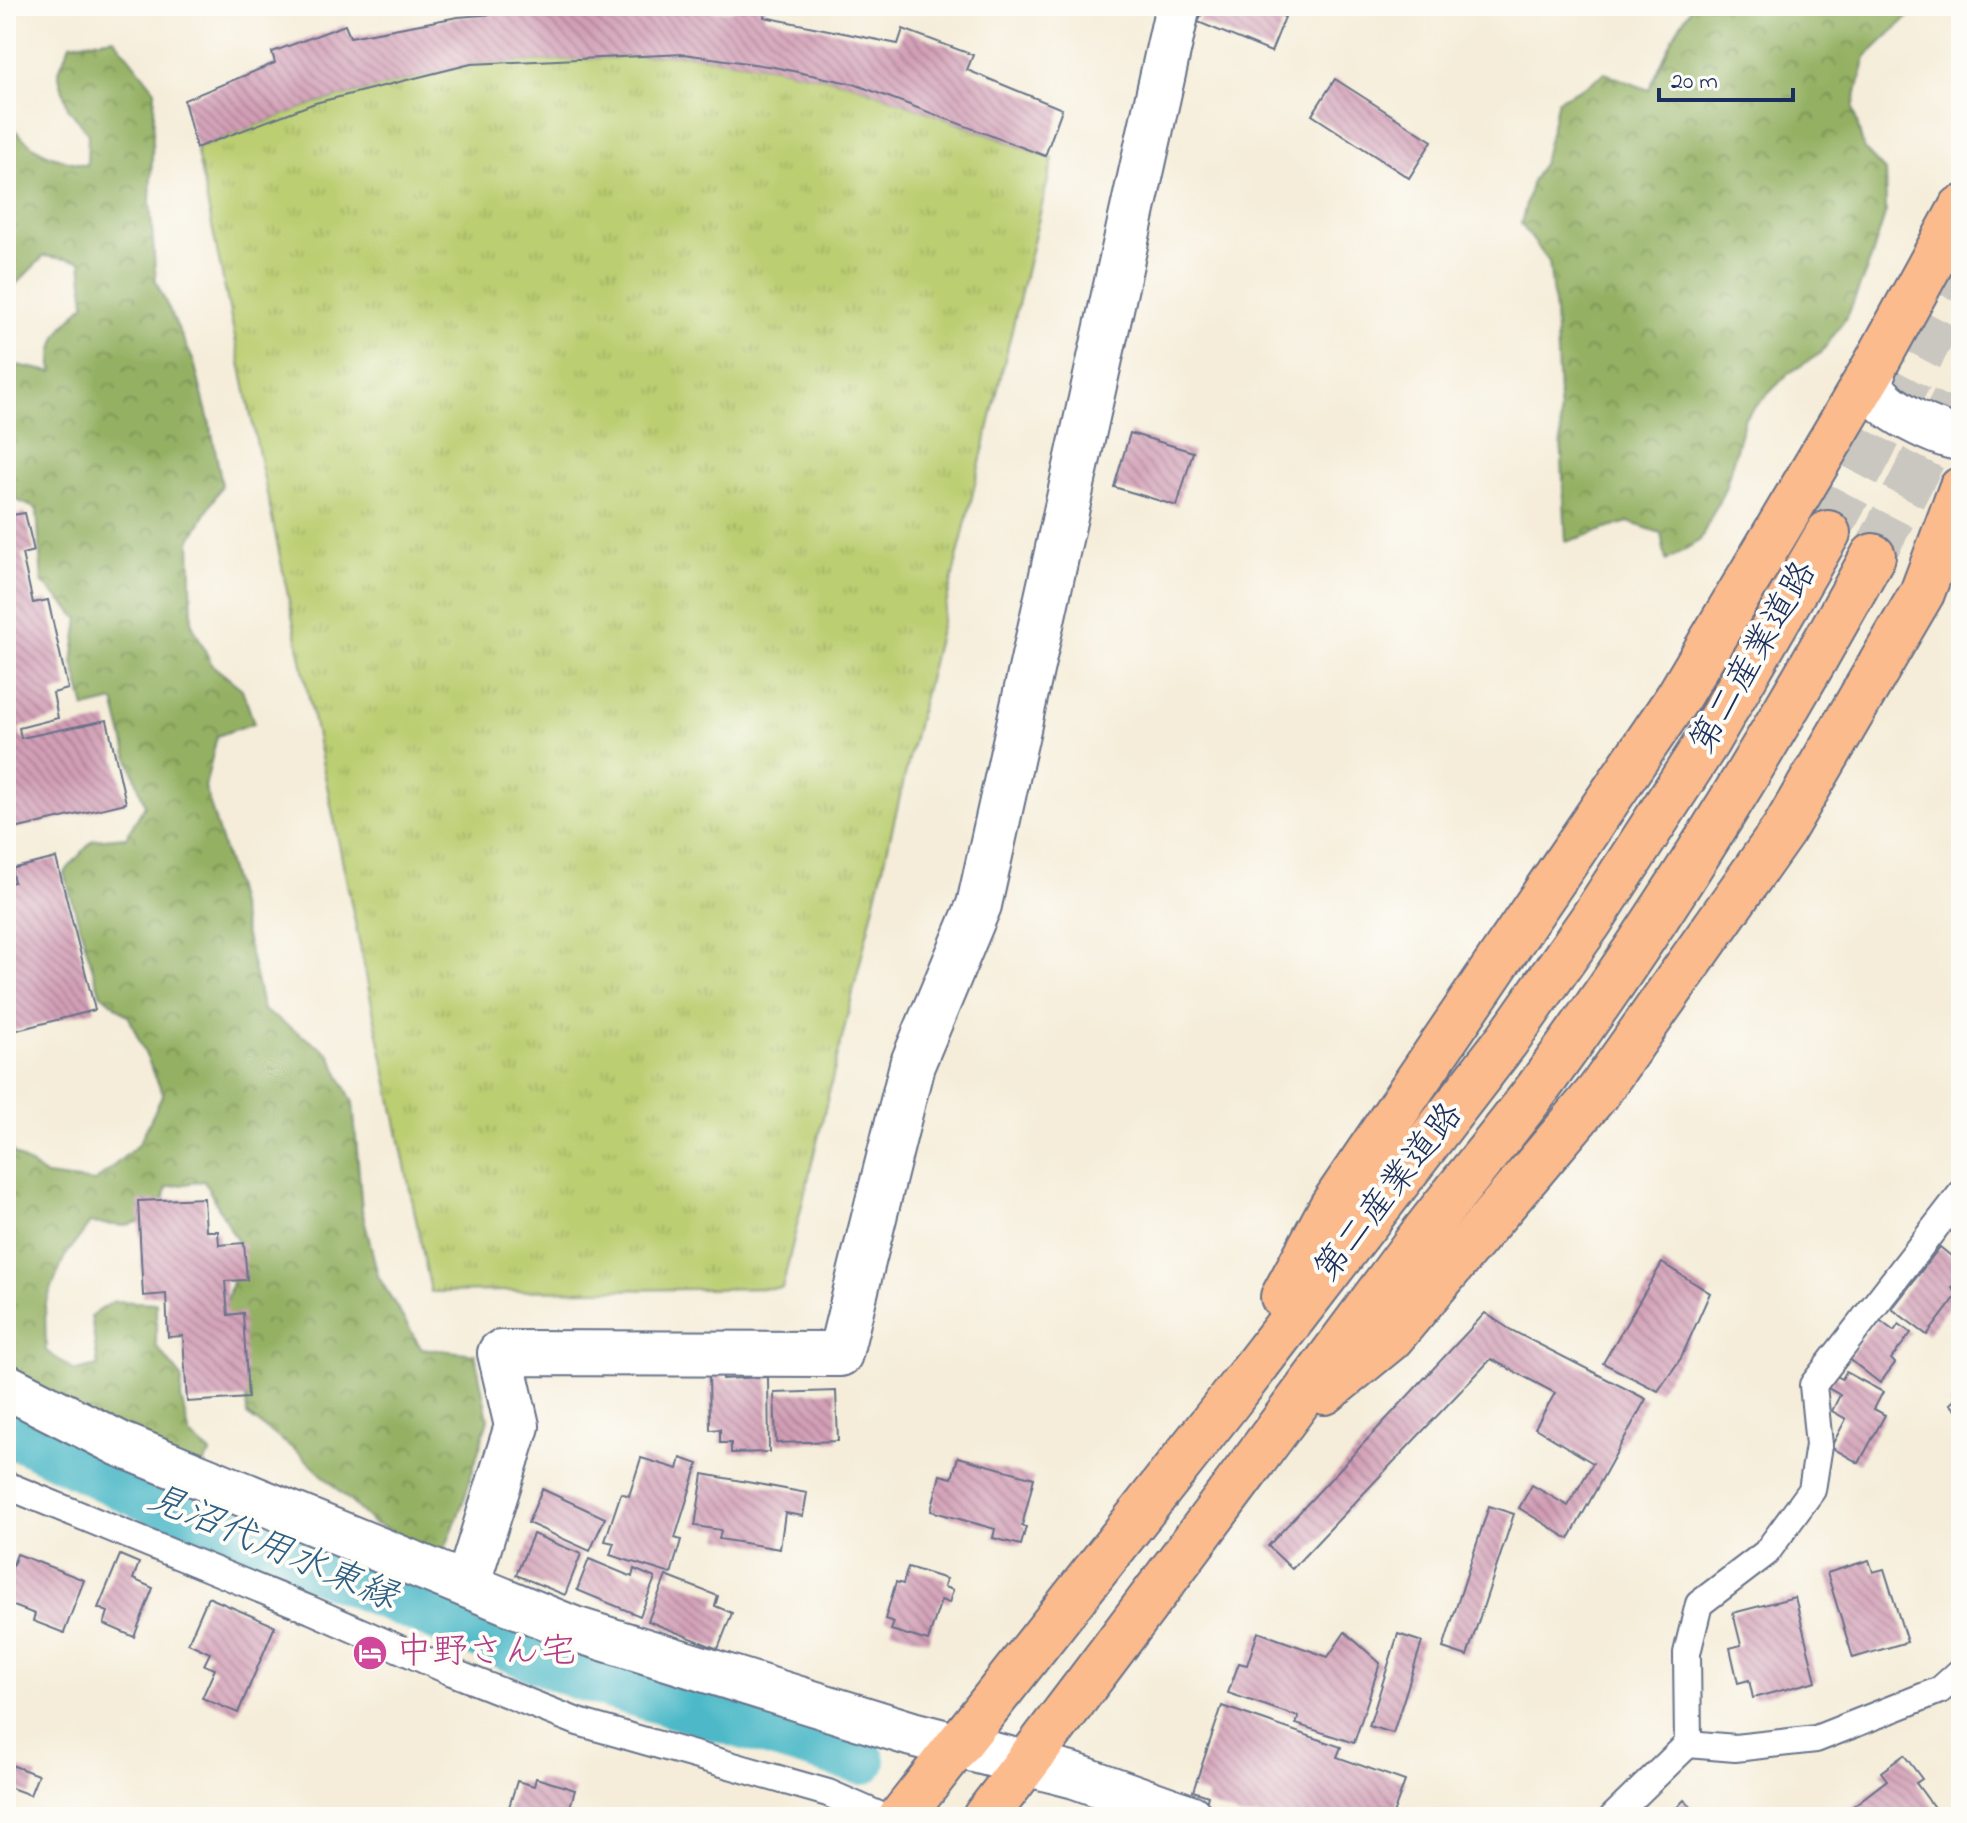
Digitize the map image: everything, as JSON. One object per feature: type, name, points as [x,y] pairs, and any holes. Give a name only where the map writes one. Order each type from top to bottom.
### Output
[{"type":"main road","points":[[1226,1405],[1332,1206],[1678,697],[1873,369],[1961,208]]},
{"type":"main road","points":[[1277,1430],[1390,1339],[1599,1091],[1784,829],[1922,593],[1961,489]]},
{"type":"main road","name":"第二産業道路","points":[[901,1817],[1226,1405],[1507,1040],[1590,922],[1707,742],[1828,533]]},
{"type":"main road","name":"第二産業道路","points":[[985,1817],[1412,1248],[1552,1070],[1633,953],[1755,765],[1873,556]]},
{"type":"street","points":[[467,1585],[517,1426],[500,1353],[840,1354],[912,1065],[979,905],[1178,6]]},
{"type":"street","points":[[1873,369],[1874,389],[1886,404],[1946,437],[1961,438]]},
{"type":"street","points":[[6,1386],[120,1444],[574,1629],[959,1747],[1075,1776],[1190,1817]]},
{"type":"lane","points":[[1613,1817],[1688,1744],[1687,1653],[1699,1604],[1766,1553],[1812,1490],[1819,1445],[1813,1385],[1961,1194]]},
{"type":"lane","points":[[6,1485],[578,1722],[828,1793],[883,1817]]},
{"type":"lane","points":[[1688,1744],[1735,1748],[1816,1739],[1940,1690],[1961,1671]]},
{"type":"green space","points":[[1692,6],[1912,6],[1910,15],[1866,57],[1853,108],[1864,149],[1885,171],[1886,211],[1848,315],[1821,353],[1788,374],[1745,417],[1725,489],[1700,540],[1666,561],[1661,533],[1628,522],[1566,542],[1555,313],[1549,262],[1521,224],[1531,184],[1543,162],[1558,100],[1605,73],[1649,90]]},
{"type":"green space","points":[[114,38],[155,90],[150,201],[156,282],[194,362],[222,485],[190,541],[192,624],[212,665],[242,689],[254,723],[217,736],[205,787],[234,884],[263,1010],[329,1053],[353,1103],[362,1210],[378,1276],[421,1348],[475,1354],[488,1419],[464,1500],[443,1554],[373,1523],[299,1453],[247,1415],[245,1372],[222,1319],[241,1248],[204,1181],[167,1187],[161,1215],[125,1226],[90,1223],[64,1258],[45,1305],[46,1351],[75,1371],[98,1366],[91,1316],[114,1301],[156,1303],[156,1346],[182,1378],[181,1398],[190,1436],[211,1453],[181,1493],[62,1473],[6,1458],[6,1121],[13,1153],[46,1176],[95,1182],[139,1144],[163,1094],[129,1017],[100,993],[64,873],[93,840],[126,837],[145,805],[127,754],[114,701],[85,708],[73,662],[79,619],[42,582],[37,509],[17,500],[6,455],[6,363],[52,372],[55,341],[85,304],[81,261],[44,256],[6,294],[6,119],[23,138],[41,151],[87,165],[88,133],[68,108],[58,73],[70,44]]},
{"type":"green space","points":[[684,54],[774,67],[854,84],[1053,159],[782,1288],[431,1292],[196,148],[315,103],[471,64]]},
{"type":"building","points":[[734,6],[766,6],[764,17],[898,44],[903,29],[973,55],[967,70],[1062,109],[1045,156],[854,84],[774,67],[684,54],[471,64],[315,103],[196,148],[184,100],[275,63],[272,52],[345,25],[350,37],[458,17],[556,9],[733,11]]},
{"type":"building","points":[[1205,6],[1259,6],[1285,17],[1271,52],[1198,22]]},
{"type":"building","points":[[1335,79],[1432,141],[1409,178],[1312,115]]},
{"type":"building","points":[[1130,433],[1193,452],[1177,506],[1114,487]]},
{"type":"building","points":[[25,513],[34,551],[22,554],[33,603],[48,600],[68,689],[53,693],[58,718],[19,728],[21,738],[107,720],[126,803],[6,831],[6,516]]},
{"type":"building","points":[[56,858],[95,1010],[6,1033],[6,884],[14,882],[11,869]]},
{"type":"building","points":[[204,1198],[206,1231],[218,1231],[219,1245],[244,1243],[247,1280],[225,1281],[228,1315],[243,1313],[248,1398],[187,1402],[183,1336],[168,1337],[166,1294],[143,1296],[138,1201]]},
{"type":"building","points":[[1940,1247],[1961,1264],[1961,1276],[1952,1288],[1958,1294],[1927,1335],[1892,1309]]},
{"type":"building","points":[[1662,1263],[1710,1293],[1681,1358],[1658,1391],[1603,1363]]},
{"type":"building","points":[[1485,1313],[1511,1330],[1646,1399],[1569,1539],[1519,1508],[1532,1485],[1568,1506],[1593,1463],[1535,1428],[1555,1393],[1491,1359],[1292,1569],[1268,1546]]},
{"type":"building","points":[[1878,1319],[1894,1331],[1899,1324],[1911,1333],[1891,1359],[1895,1363],[1880,1383],[1848,1358]]},
{"type":"building","points":[[723,1372],[723,1379],[768,1377],[769,1452],[731,1453],[731,1443],[720,1443],[720,1429],[710,1430],[709,1373]]},
{"type":"building","points":[[1846,1372],[1883,1392],[1874,1409],[1885,1415],[1859,1463],[1831,1447],[1846,1419],[1832,1411],[1840,1395],[1828,1388],[1835,1375],[1842,1379]]},
{"type":"building","points":[[836,1391],[838,1441],[776,1443],[774,1393]]},
{"type":"building","points":[[1961,1394],[1961,1415],[1950,1404]]},
{"type":"building","points":[[958,1457],[1034,1478],[1022,1526],[1026,1527],[1021,1545],[993,1538],[995,1529],[931,1511],[940,1475],[952,1478]]},
{"type":"building","points":[[641,1458],[678,1469],[681,1458],[698,1464],[675,1538],[681,1540],[671,1574],[610,1555],[614,1543],[605,1541],[621,1493],[629,1496]]},
{"type":"building","points":[[703,1474],[807,1493],[803,1516],[785,1513],[780,1549],[719,1539],[721,1530],[695,1526]]},
{"type":"building","points":[[542,1489],[605,1518],[590,1551],[528,1523]]},
{"type":"building","points":[[1489,1506],[1514,1514],[1467,1656],[1443,1648]]},
{"type":"building","points":[[533,1534],[581,1554],[565,1595],[516,1575]]},
{"type":"building","points":[[17,1554],[84,1580],[64,1633],[33,1621],[35,1614],[6,1603],[6,1584]]},
{"type":"building","points":[[120,1555],[139,1563],[133,1579],[153,1588],[134,1637],[104,1624],[108,1612],[98,1608]]},
{"type":"building","points":[[589,1559],[632,1577],[634,1569],[655,1578],[640,1616],[577,1590]]},
{"type":"building","points":[[1869,1560],[1873,1572],[1884,1569],[1907,1642],[1853,1658],[1827,1573]]},
{"type":"building","points":[[908,1567],[946,1579],[944,1587],[953,1590],[949,1603],[941,1600],[928,1641],[891,1630],[894,1622],[885,1619],[896,1582],[903,1584]]},
{"type":"building","points":[[666,1576],[718,1596],[715,1606],[732,1613],[718,1649],[648,1621]]},
{"type":"building","points":[[208,1597],[275,1626],[238,1713],[202,1698],[215,1669],[204,1665],[210,1653],[188,1643]]},
{"type":"building","points":[[1795,1597],[1816,1681],[1753,1698],[1749,1680],[1738,1683],[1730,1648],[1741,1645],[1733,1613]]},
{"type":"building","points":[[1258,1632],[1328,1657],[1345,1632],[1380,1663],[1354,1743],[1296,1724],[1299,1717],[1228,1693],[1239,1663],[1247,1665]]},
{"type":"building","points":[[1398,1634],[1422,1642],[1393,1733],[1369,1726]]},
{"type":"building","points":[[1222,1706],[1341,1747],[1337,1757],[1405,1781],[1392,1817],[1243,1817],[1206,1804],[1208,1796],[1193,1791]]},
{"type":"building","points":[[1904,1755],[1922,1779],[1916,1783],[1941,1817],[1839,1817],[1887,1780],[1881,1772]]},
{"type":"building","points":[[6,1763],[38,1775],[30,1795],[6,1786]]},
{"type":"building","points":[[536,1778],[575,1790],[567,1817],[506,1817],[517,1781],[534,1786]]},
{"type":"building","points":[[1684,1800],[1701,1817],[1668,1817]]},
{"type":"waterway","name":"見沼代用水東縁","points":[[6,1430],[127,1489],[576,1675],[862,1761]]},
{"type":"tunnel","points":[[1828,533],[1961,276]]},
{"type":"tunnel","points":[[1873,556],[1961,385]]},
{"type":"place","name":"中野さん宅","points":[[370,1653]]}]
